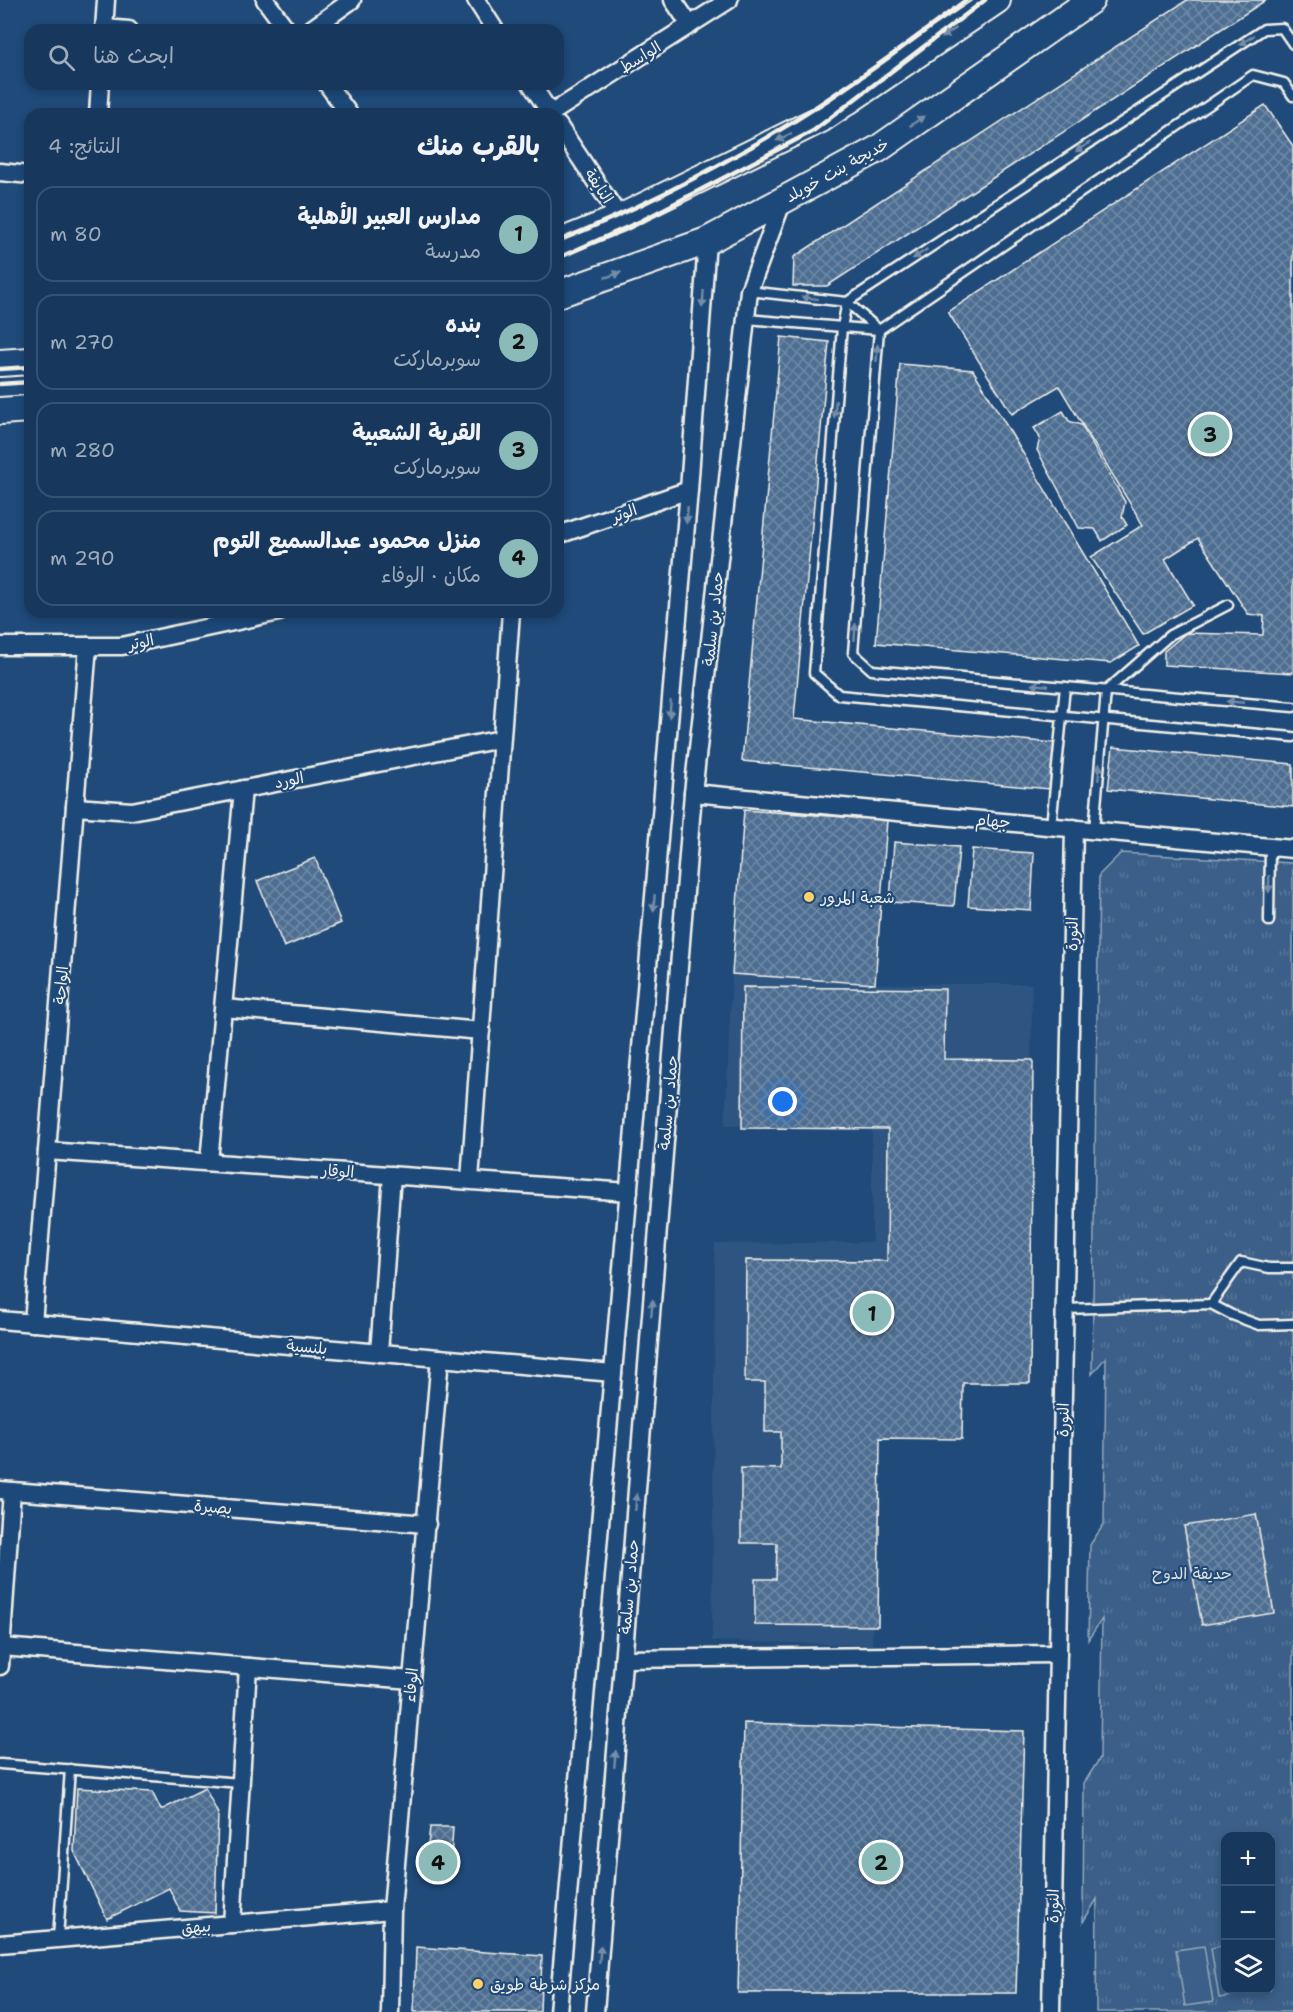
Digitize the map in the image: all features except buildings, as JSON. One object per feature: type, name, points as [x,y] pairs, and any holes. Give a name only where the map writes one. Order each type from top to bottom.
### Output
[{"type":"main road","points":[[564,241],[620,218],[821,119],[997,0]]},
{"type":"main road","name":"خديجة بنت خويلد","points":[[564,292],[707,241],[878,149],[1027,43],[1092,0]]},
{"type":"main road","points":[[0,363],[24,361]]},
{"type":"main road","points":[[0,411],[24,409]]},
{"type":"street","points":[[104,24],[106,0]]},
{"type":"street","points":[[265,0],[283,24]]},
{"type":"street","points":[[318,24],[352,0]]},
{"type":"street","points":[[476,0],[491,24]]},
{"type":"street","points":[[673,0],[690,25]]},
{"type":"street","name":"الواسط","points":[[559,108],[729,0]]},
{"type":"street","points":[[98,108],[100,90]]},
{"type":"street","points":[[331,90],[345,108]]},
{"type":"street","points":[[535,90],[546,108]]},
{"type":"street","name":"النايفة","points":[[564,134],[620,218]]},
{"type":"street","points":[[0,172],[24,174]]},
{"type":"street","name":"حماد بن سلمة","points":[[595,2012],[693,793],[749,291],[783,200]]},
{"type":"street","name":"حماد بن سلمة","points":[[558,2012],[689,490],[707,241]]},
{"type":"street","name":"الوتر","points":[[564,533],[689,490]]},
{"type":"street","name":"الوتر","points":[[0,646],[122,646],[251,618]]},
{"type":"street","points":[[470,1180],[511,618]]},
{"type":"street","name":"الواحة","points":[[33,1323],[88,646]]},
{"type":"street","name":"الورد","points":[[75,807],[132,811],[501,739]]},
{"type":"street","points":[[210,1162],[243,789]]},
{"type":"street","name":"جهام","points":[[693,793],[1293,849]]},
{"type":"street","name":"النورة","points":[[1051,2012],[1074,828]]},
{"type":"street","points":[[224,1008],[481,1031]]},
{"type":"street","name":"الوقار","points":[[47,1151],[629,1192]]},
{"type":"street","points":[[379,1353],[392,1175]]},
{"type":"street","name":"بلنسية","points":[[0,1320],[613,1373]]},
{"type":"street","name":"الوفاء","points":[[390,2012],[392,1910],[440,1358]]},
{"type":"street","points":[[0,1666],[6,1490]]},
{"type":"street","name":"بصيرة","points":[[6,1490],[427,1524]]},
{"type":"street","points":[[2,1647],[412,1680]]},
{"type":"street","points":[[623,1659],[1058,1654]]},
{"type":"street","points":[[232,1924],[248,1667]]},
{"type":"street","name":"بيهق","points":[[0,1944],[392,1910]]},
{"type":"lane","points":[[1293,44],[1282,28],[1264,29],[847,302],[842,327],[814,673],[839,695],[1293,737]]},
{"type":"lane","points":[[746,319],[879,330],[1253,75],[1284,83],[1293,96]]},
{"type":"lane","points":[[749,291],[847,302],[879,330]]},
{"type":"lane","points":[[879,330],[853,653],[872,670],[1293,707]]},
{"type":"lane","points":[[1094,830],[1107,691],[1170,635],[1228,604]]},
{"type":"lane","points":[[1051,826],[1065,687]]},
{"type":"lane","points":[[1269,921],[1270,847]]},
{"type":"lane","points":[[1210,1304],[1241,1262],[1269,1268],[1293,1268]]},
{"type":"lane","points":[[1065,1309],[1210,1304],[1258,1325],[1293,1324]]},
{"type":"lane","points":[[0,1764],[241,1783]]},
{"type":"lane","points":[[58,1938],[69,1769]]},
{"type":"shaded area","points":[[732,974],[875,984],[1032,984],[1029,1385],[958,1384],[959,1438],[876,1438],[872,1645],[712,1641],[715,1244],[872,1242],[872,1128],[725,1125]]},
{"type":"green space","name":"حديقة الدوح","points":[[1121,853],[1293,863],[1293,2012],[1096,2012],[1097,1899],[1083,1922],[1084,1783],[1100,1758],[1102,1619],[1088,1640],[1090,1545],[1104,1524],[1106,1357],[1092,1374],[1099,875]]},
{"type":"green space","points":[[1204,1946],[1213,2002],[1185,2006],[1176,1950]]},
{"type":"green space","points":[[1221,1946],[1221,1994],[1247,1994],[1219,1998],[1211,1948]]},
{"type":"railway","points":[[564,238],[628,211],[697,177],[797,120],[898,51],[966,0]]},
{"type":"railway","points":[[564,255],[641,221],[813,131],[985,0]]},
{"type":"railway","points":[[0,369],[24,367]]},
{"type":"railway","points":[[0,384],[24,382]]},
{"type":"place","name":"القرية الشعبية","points":[[1210,434]]},
{"type":"place","name":"شعبة المرور","points":[[809,897]]},
{"type":"place","name":"مدارس العبير الأهلية","points":[[872,1313]]},
{"type":"place","name":"منزل محمود عبدالسميع التوم","points":[[438,1862]]},
{"type":"place","name":"بنده","points":[[881,1862]]},
{"type":"place","name":"مركز شرطة طويق","points":[[478,1984]]}]
